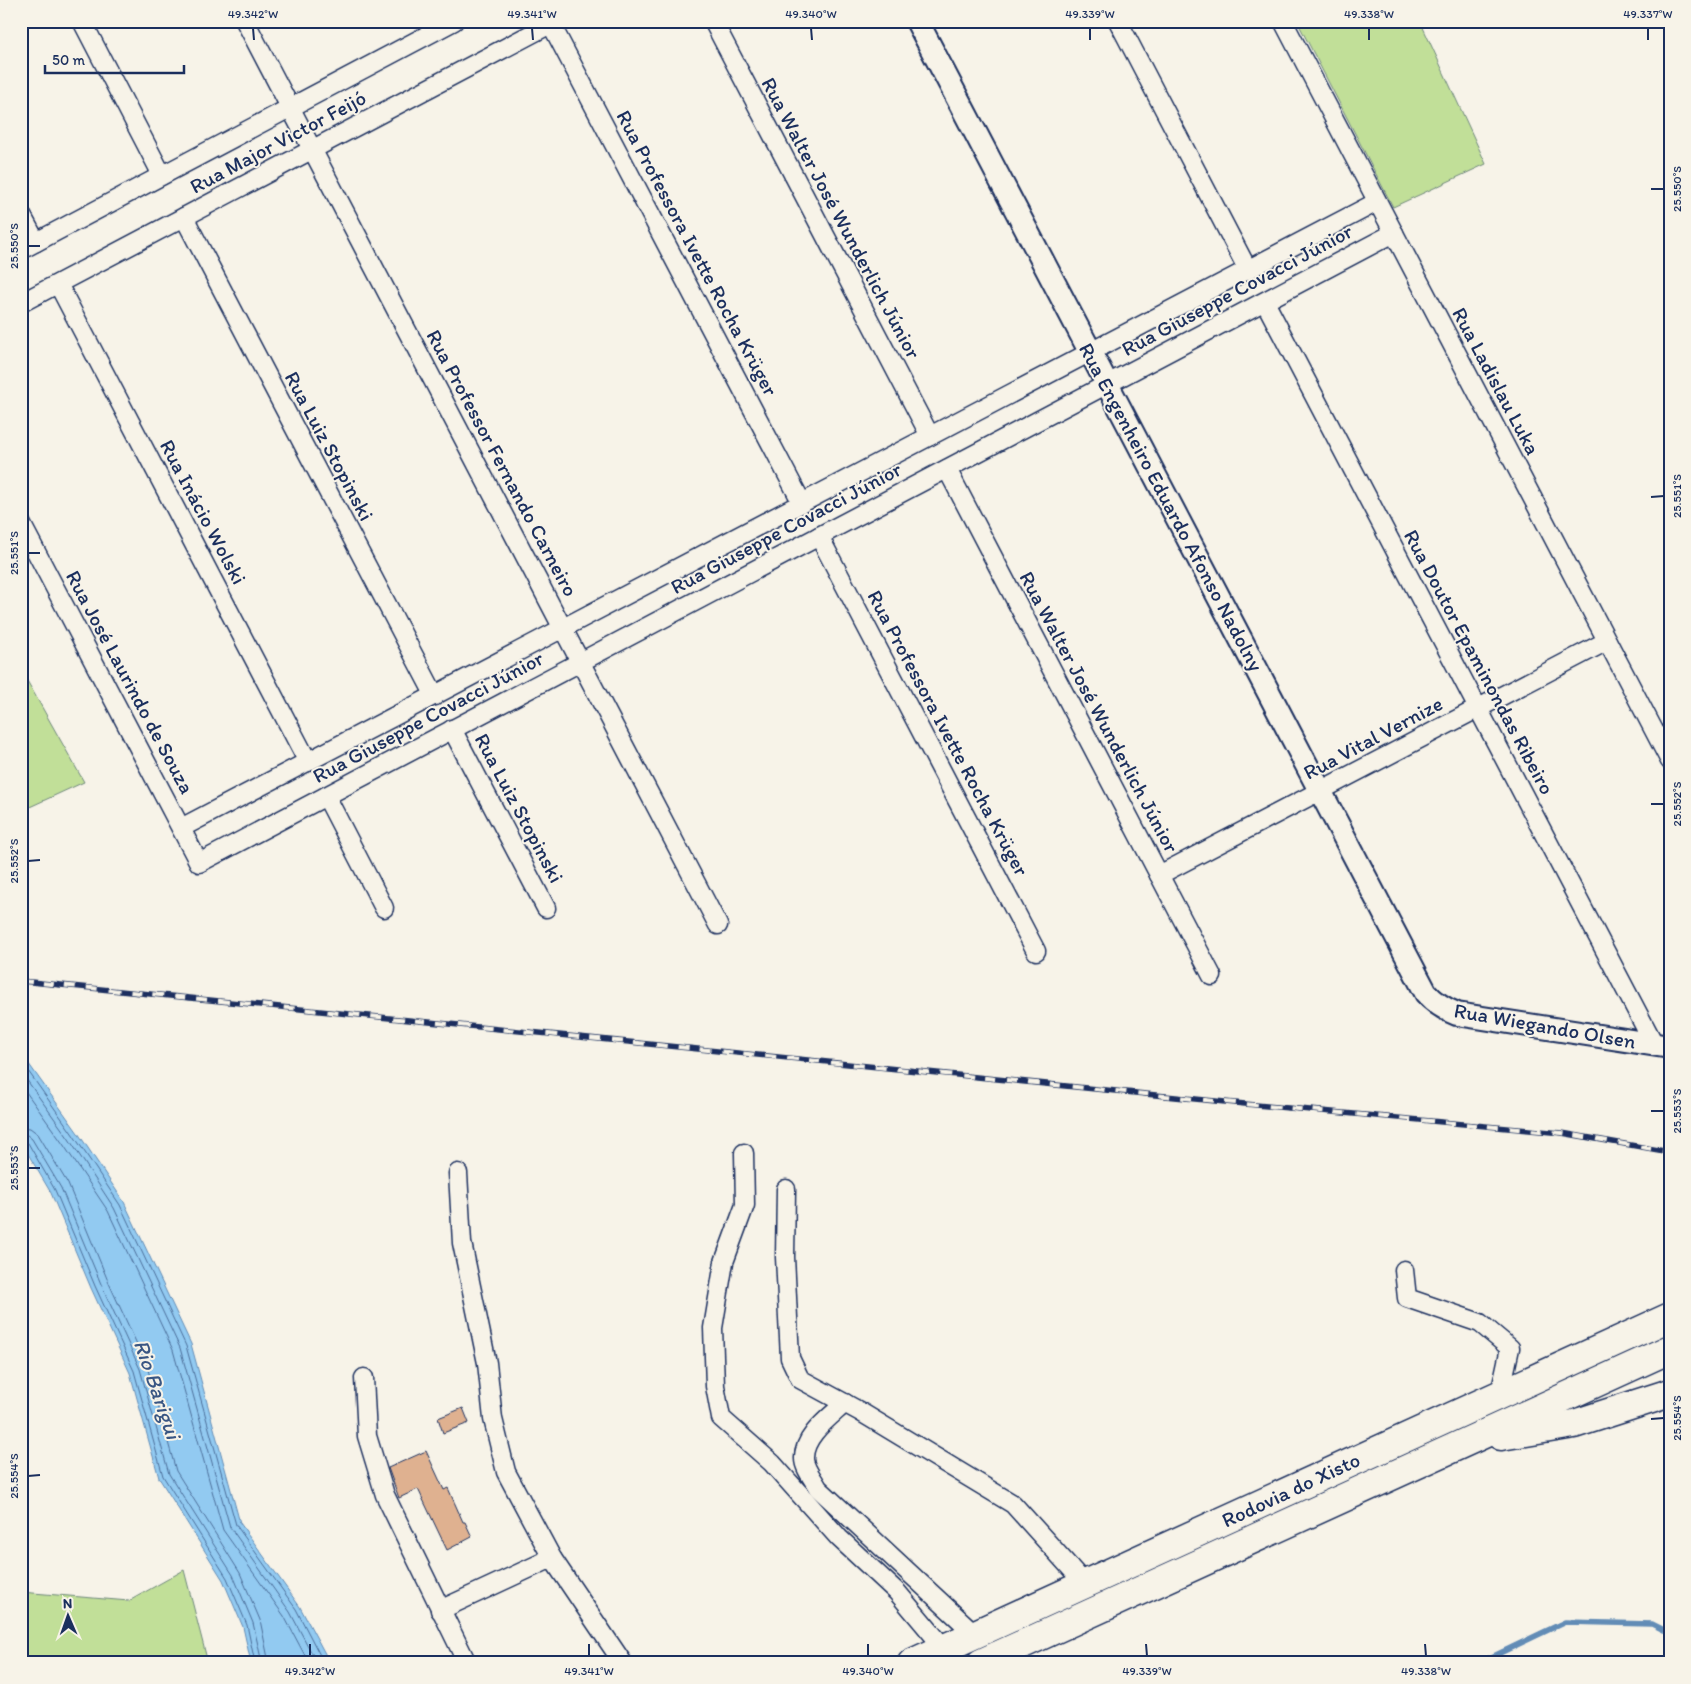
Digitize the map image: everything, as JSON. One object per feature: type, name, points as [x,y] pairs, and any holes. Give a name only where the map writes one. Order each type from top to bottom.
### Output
[{"type":"highway","name":"Rodovia do Xisto","points":[[912,1663],[1670,1317]]},
{"type":"highway","name":"Rodovia do Xisto","points":[[981,1663],[1670,1349]]},
{"type":"highway","points":[[1463,1443],[1574,1424],[1670,1393]]},
{"type":"street","points":[[82,21],[162,175]]},
{"type":"street","name":"Rua Professor Fernando Carneiro","points":[[245,21],[718,925]]},
{"type":"street","name":"Rua Major Victor Feijó","points":[[29,246],[454,21]]},
{"type":"street","name":"Rua Walter José Wunderlich Júnior","points":[[713,21],[930,436]]},
{"type":"street","name":"Rua Engenheiro Eduardo Afonso Nadolny","points":[[917,21],[1426,993]]},
{"type":"street","points":[[1118,21],[1248,270]]},
{"type":"street","name":"Rua Ladislau Luka","points":[[1283,21],[1670,761]]},
{"type":"street","name":"Rua Major Victor Feijó","points":[[21,303],[554,22]]},
{"type":"street","name":"Rua Professora Ivette Rocha Krüger","points":[[554,22],[802,503]]},
{"type":"street","name":"Rua Giuseppe Covacci Júnior","points":[[181,828],[1377,202]]},
{"type":"street","points":[[21,214],[29,246]]},
{"type":"street","name":"Rua Luiz Stopinski","points":[[184,217],[435,696]]},
{"type":"street","name":"Rua Giuseppe Covacci Júnior","points":[[199,863],[1394,233]]},
{"type":"street","name":"Rua Inácio Wolski","points":[[58,284],[308,762]]},
{"type":"street","name":"Rua Doutor Epaminondas Ribeiro","points":[[1265,302],[1478,708],[1662,1046]]},
{"type":"street","name":"Rua Walter José Wunderlich Júnior","points":[[947,469],[1212,976]]},
{"type":"street","name":"Rua José Laurindo de Souza","points":[[21,522],[199,863]]},
{"type":"street","name":"Rua Professora Ivette Rocha Krüger","points":[[819,536],[1036,951]]},
{"type":"street","name":"Rua Vital Vernize","points":[[1159,875],[1607,641]]},
{"type":"street","name":"Rua Luiz Stopinski","points":[[452,729],[546,908]]},
{"type":"street","points":[[326,796],[384,908]]},
{"type":"street","name":"Rua Wiegando Olsen","points":[[1426,993],[1440,1006],[1457,1014],[1662,1046]]},
{"type":"street","points":[[744,1153],[745,1205],[724,1262],[713,1328],[715,1386],[721,1418],[772,1463],[839,1538],[897,1592],[944,1648]]},
{"type":"street","points":[[458,1173],[462,1243],[488,1363],[493,1419],[506,1472],[552,1558],[623,1663]]},
{"type":"street","points":[[786,1189],[786,1257],[790,1358],[800,1378],[1013,1504],[1085,1584]]},
{"type":"street","points":[[1404,1270],[1407,1298],[1480,1323],[1510,1348],[1500,1394]]},
{"type":"street","points":[[364,1378],[367,1436],[385,1495],[467,1663]]},
{"type":"street","points":[[845,1403],[818,1427],[806,1446],[804,1460],[818,1488],[975,1634]]},
{"type":"street","points":[[440,1610],[552,1558]]},
{"type":"green space","points":[[1297,21],[1420,21],[1486,164],[1393,207]]},
{"type":"green space","points":[[21,670],[84,782],[21,811]]},
{"type":"green space","points":[[184,1570],[208,1663],[21,1663],[21,1592],[129,1601]]},
{"type":"water","name":"Rio Barigui","points":[[21,1053],[124,1202],[191,1344],[240,1523],[300,1607],[330,1663],[251,1663],[243,1627],[223,1580],[159,1478],[130,1373],[91,1288],[51,1193],[21,1142]]},
{"type":"building","points":[[463,1408],[469,1423],[443,1433],[438,1418]]},
{"type":"building","points":[[426,1451],[444,1490],[448,1488],[472,1537],[447,1550],[418,1489],[399,1498],[388,1468]]},
{"type":"waterway","points":[[1479,1663],[1565,1622],[1652,1624],[1670,1633]]},
{"type":"railway","points":[[21,981],[1245,1104],[1562,1133],[1670,1152]]}]
